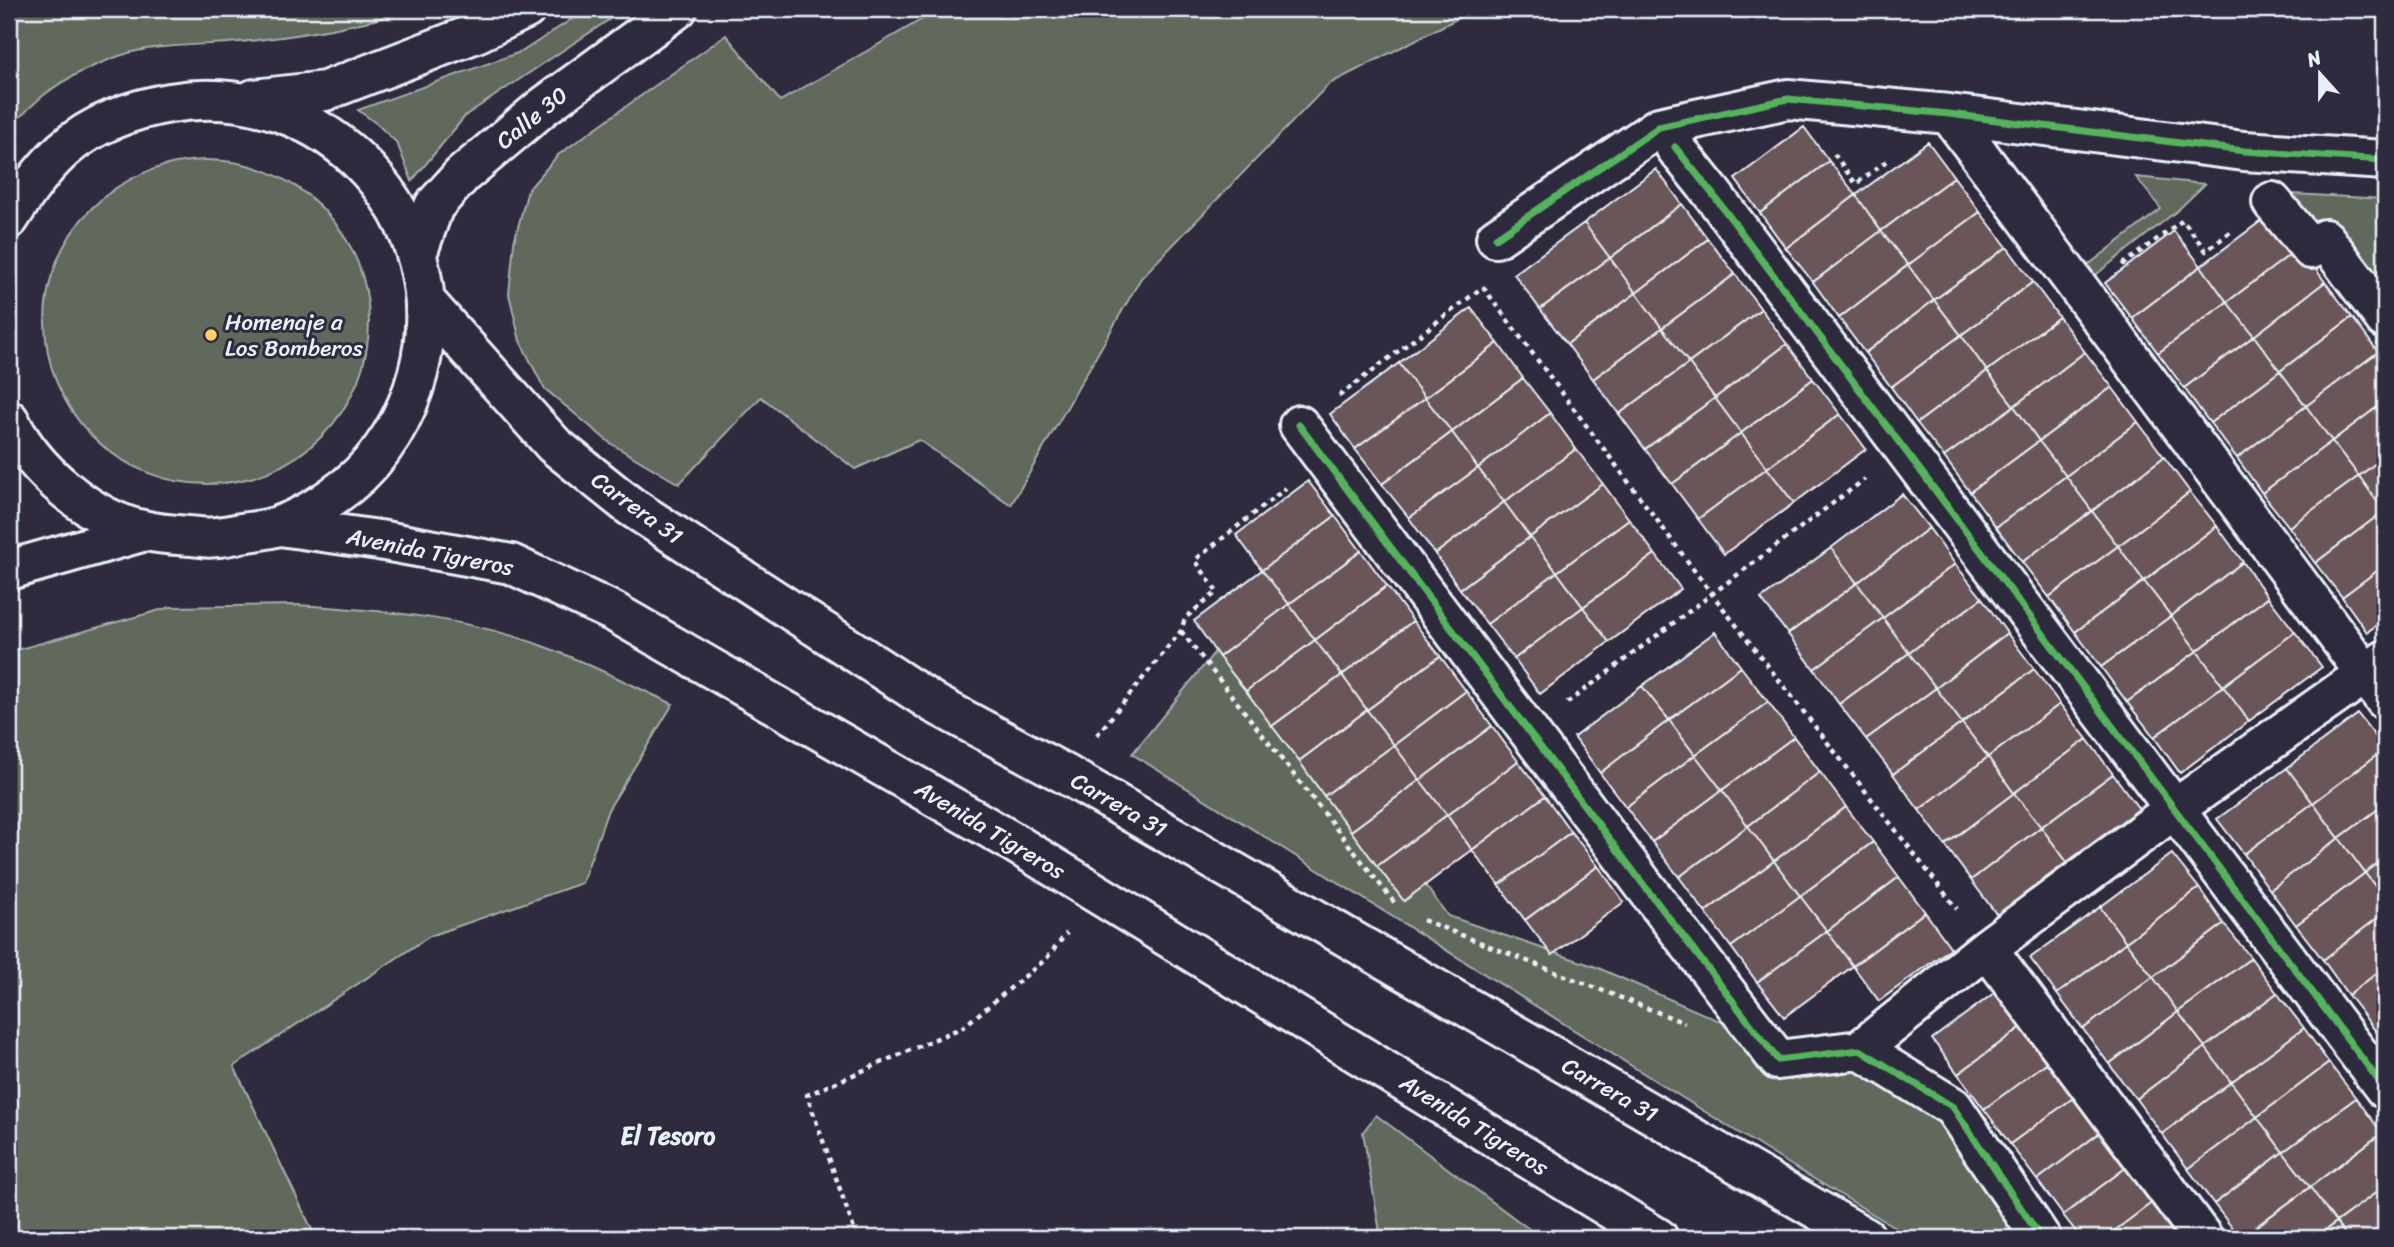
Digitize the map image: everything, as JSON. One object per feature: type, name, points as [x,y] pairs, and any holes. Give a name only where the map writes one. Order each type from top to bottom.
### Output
[{"type":"main road","points":[[9,219],[32,182],[64,148],[104,123],[148,106],[194,99],[240,100],[325,92],[476,33],[526,9]]},
{"type":"main road","name":"Calle 30","points":[[417,254],[434,206],[462,175],[543,107],[677,9]]},
{"type":"main road","points":[[1496,238],[1659,127],[1788,99],[1949,114],[2244,151],[2385,160]]},
{"type":"main road","points":[[9,420],[41,467],[71,495],[106,516],[145,531],[213,538],[280,526],[323,504],[361,475],[391,438],[413,395],[425,349],[426,302],[417,254],[401,216],[379,181],[351,152],[317,128],[280,111],[240,100]]},
{"type":"main road","points":[[1299,425],[1778,1060],[1860,1050],[1987,948],[2176,808],[2379,678],[2082,294],[1949,114]]},
{"type":"main road","points":[[1675,147],[1712,191],[2385,1089]]},
{"type":"main road","points":[[2272,202],[2311,249],[2325,239],[2385,319]]},
{"type":"main road","name":"Carrera 31","points":[[426,302],[554,445],[630,506],[935,704],[1065,774],[1866,1238]]},
{"type":"main road","name":"Avenida Tigreros","points":[[280,526],[379,540],[512,564],[614,612],[1008,839],[1658,1238]]},
{"type":"main road","points":[[9,570],[145,531]]},
{"type":"main road","points":[[1987,948],[2203,1238]]},
{"type":"main road","points":[[1860,1050],[1953,1107],[2041,1238]]},
{"type":"path","points":[[2082,294],[2183,220],[2206,251],[2272,202]]},
{"type":"path","points":[[1483,287],[1712,593],[1987,948]]},
{"type":"path","points":[[1528,731],[1905,449]]},
{"type":"path","points":[[1065,774],[1181,631],[1185,618],[1217,592],[1195,560],[1324,458]]},
{"type":"path","points":[[1181,631],[1401,911]]},
{"type":"path","points":[[857,1238],[807,1095],[963,1027],[1046,960],[1098,894]]},
{"type":"path","points":[[1414,916],[1687,1024]]},
{"type":"green space","points":[[9,9],[417,9],[308,33],[240,42],[163,47],[119,56],[64,81],[38,100],[9,128]]},
{"type":"green space","points":[[587,9],[625,9],[466,115],[412,181],[397,143],[358,110],[523,51]]},
{"type":"green space","points":[[940,9],[1476,9],[1329,84],[1141,278],[1011,505],[919,440],[855,469],[761,397],[679,484],[610,443],[544,388],[520,341],[509,294],[514,242],[528,190],[558,155],[726,35],[780,101]]},
{"type":"green space","points":[[207,160],[239,163],[269,172],[297,187],[332,219],[357,260],[366,290],[369,322],[366,354],[357,384],[342,412],[310,447],[269,472],[239,481],[207,484],[175,481],[145,472],[117,457],[82,425],[57,384],[48,354],[45,322],[48,290],[57,260],[72,232],[104,197],[145,172],[175,163]]},
{"type":"green space","points":[[2136,177],[2205,184],[2178,210],[2088,281],[2079,272],[2161,209]]},
{"type":"green space","points":[[2273,193],[2385,199],[2385,269],[2374,277],[2308,238]]},
{"type":"green space","points":[[297,605],[360,609],[485,628],[561,653],[673,704],[608,810],[582,883],[430,936],[234,1066],[316,1238],[9,1238],[9,652],[171,607]]},
{"type":"green space","points":[[1235,627],[1448,916],[1596,967],[1804,1058],[1878,1076],[1916,1100],[1967,1144],[2053,1238],[1913,1238],[1779,1158],[1132,754]]},
{"type":"green space","points":[[1376,1115],[1541,1238],[1381,1238],[1363,1132]]},
{"type":"building","points":[[1804,127],[1829,161],[1760,213],[1735,179]]},
{"type":"building","points":[[1928,142],[1954,177],[1881,231],[1856,195]]},
{"type":"building","points":[[1829,161],[1856,195],[1786,248],[1760,213]]},
{"type":"building","points":[[1656,169],[1682,204],[1610,258],[1584,223]]},
{"type":"building","points":[[1954,177],[1980,212],[1908,265],[1881,231]]},
{"type":"building","points":[[1856,195],[1881,231],[1813,282],[1786,248]]},
{"type":"building","points":[[1682,204],[1708,239],[1636,293],[1610,258]]},
{"type":"building","points":[[1980,212],[2007,247],[1934,300],[1908,265]]},
{"type":"building","points":[[2273,212],[2300,247],[2227,302],[2201,266]]},
{"type":"building","points":[[1584,223],[1610,258],[1540,309],[1514,274]]},
{"type":"building","points":[[1881,231],[1908,265],[1839,318],[1813,282]]},
{"type":"building","points":[[2174,231],[2201,266],[2132,318],[2105,283]]},
{"type":"building","points":[[1708,239],[1735,274],[1662,328],[1636,293]]},
{"type":"building","points":[[2007,247],[2033,282],[1961,335],[1934,300]]},
{"type":"building","points":[[2300,247],[2325,282],[2254,336],[2227,302]]},
{"type":"building","points":[[1610,258],[1636,293],[1567,344],[1540,309]]},
{"type":"building","points":[[1908,265],[1934,300],[1865,353],[1839,318]]},
{"type":"building","points":[[2201,266],[2227,302],[2158,353],[2132,318]]},
{"type":"building","points":[[1735,274],[1761,309],[1689,363],[1662,328]]},
{"type":"building","points":[[2033,282],[2059,317],[1987,371],[1961,335]]},
{"type":"building","points":[[2325,282],[2352,317],[2280,371],[2254,336]]},
{"type":"building","points":[[1636,293],[1662,328],[1593,379],[1567,344]]},
{"type":"building","points":[[1934,300],[1961,335],[1891,387],[1865,353]]},
{"type":"building","points":[[2227,302],[2254,336],[2184,388],[2158,353]]},
{"type":"building","points":[[1471,308],[1498,343],[1425,398],[1399,363]]},
{"type":"building","points":[[1761,309],[1787,344],[1715,398],[1689,363]]},
{"type":"building","points":[[2059,317],[2085,352],[2014,406],[1987,371]]},
{"type":"building","points":[[2352,317],[2378,352],[2306,406],[2280,371]]},
{"type":"building","points":[[1662,328],[1689,363],[1619,414],[1593,379]]},
{"type":"building","points":[[1961,335],[1987,371],[1917,423],[1891,387]]},
{"type":"building","points":[[2254,336],[2280,371],[2210,423],[2184,388]]},
{"type":"building","points":[[1498,343],[1523,378],[1452,432],[1425,398]]},
{"type":"building","points":[[1787,344],[1813,379],[1741,433],[1715,398]]},
{"type":"building","points":[[2085,352],[2112,387],[2039,441],[2014,406]]},
{"type":"building","points":[[2378,352],[2385,362],[2385,401],[2332,441],[2306,406]]},
{"type":"building","points":[[1399,363],[1425,398],[1355,449],[1330,414]]},
{"type":"building","points":[[1689,363],[1715,398],[1645,449],[1619,414]]},
{"type":"building","points":[[1987,371],[2014,406],[1944,457],[1917,423]]},
{"type":"building","points":[[2280,371],[2306,406],[2237,458],[2210,423]]},
{"type":"building","points":[[1523,378],[1550,413],[1478,468],[1452,432]]},
{"type":"building","points":[[1813,379],[1840,414],[1767,468],[1741,433]]},
{"type":"building","points":[[2112,387],[2138,422],[2066,476],[2039,441]]},
{"type":"building","points":[[1425,398],[1452,432],[1382,484],[1355,449]]},
{"type":"building","points":[[1715,398],[1741,433],[1672,484],[1645,449]]},
{"type":"building","points":[[2385,401],[2385,456],[2359,476],[2332,441]]},
{"type":"building","points":[[2014,406],[2039,441],[1970,492],[1944,457]]},
{"type":"building","points":[[2306,406],[2332,441],[2262,493],[2237,458]]},
{"type":"building","points":[[1550,413],[1576,449],[1504,502],[1478,468]]},
{"type":"building","points":[[1840,414],[1866,449],[1794,503],[1767,468]]},
{"type":"building","points":[[2138,422],[2164,457],[2092,511],[2066,476]]},
{"type":"building","points":[[1452,432],[1478,468],[1409,518],[1382,484]]},
{"type":"building","points":[[1741,433],[1767,468],[1698,519],[1672,484]]},
{"type":"building","points":[[2039,441],[2066,476],[1996,527],[1970,492]]},
{"type":"building","points":[[2332,441],[2359,476],[2289,527],[2262,493]]},
{"type":"building","points":[[1576,449],[1603,484],[1530,537],[1504,502]]},
{"type":"building","points":[[2385,456],[2385,511],[2384,511],[2359,476]]},
{"type":"building","points":[[2164,457],[2190,492],[2118,546],[2092,511]]},
{"type":"building","points":[[1478,468],[1504,502],[1435,554],[1409,518]]},
{"type":"building","points":[[1767,468],[1794,503],[1724,554],[1698,519]]},
{"type":"building","points":[[2066,476],[2092,511],[2022,562],[1996,527]]},
{"type":"building","points":[[2359,476],[2384,511],[2315,563],[2289,527]]},
{"type":"building","points":[[1308,481],[1335,516],[1262,570],[1236,535]]},
{"type":"building","points":[[1603,484],[1629,519],[1557,572],[1530,537]]},
{"type":"building","points":[[2190,492],[2217,526],[2144,581],[2118,546]]},
{"type":"building","points":[[1902,494],[1929,528],[1857,583],[1831,548]]},
{"type":"building","points":[[1504,502],[1530,537],[1460,589],[1435,554]]},
{"type":"building","points":[[2092,511],[2118,546],[2049,597],[2022,562]]},
{"type":"building","points":[[2384,511],[2385,565],[2342,597],[2315,563]]},
{"type":"building","points":[[1335,516],[1361,551],[1289,604],[1262,570]]},
{"type":"building","points":[[1629,519],[1655,554],[1583,607],[1557,572]]},
{"type":"building","points":[[2217,526],[2243,562],[2171,616],[2144,581]]},
{"type":"building","points":[[1929,528],[1955,564],[1883,618],[1857,583]]},
{"type":"building","points":[[1530,537],[1557,572],[1487,624],[1460,589]]},
{"type":"building","points":[[2118,546],[2144,581],[2075,632],[2049,597]]},
{"type":"building","points":[[1831,548],[1857,583],[1788,634],[1761,599]]},
{"type":"building","points":[[1361,551],[1387,586],[1315,640],[1289,604]]},
{"type":"building","points":[[1655,554],[1681,589],[1609,642],[1583,607]]},
{"type":"building","points":[[2243,562],[2268,597],[2197,651],[2171,616]]},
{"type":"building","points":[[1955,564],[1982,598],[1909,653],[1883,618]]},
{"type":"building","points":[[2385,565],[2385,619],[2367,632],[2342,597]]},
{"type":"building","points":[[1262,570],[1289,604],[1219,657],[1194,621]]},
{"type":"building","points":[[1557,572],[1583,607],[1514,659],[1487,624]]},
{"type":"building","points":[[2144,581],[2171,616],[2101,667],[2075,632]]},
{"type":"building","points":[[1857,583],[1883,618],[1814,669],[1788,634]]},
{"type":"building","points":[[1387,586],[1413,621],[1342,675],[1315,640]]},
{"type":"building","points":[[2268,597],[2295,632],[2223,686],[2197,651]]},
{"type":"building","points":[[1982,598],[2007,633],[1936,688],[1909,653]]},
{"type":"building","points":[[1289,604],[1315,640],[1246,691],[1219,657]]},
{"type":"building","points":[[1583,607],[1609,642],[1540,694],[1514,659]]},
{"type":"building","points":[[2171,616],[2197,651],[2127,702],[2101,667]]},
{"type":"building","points":[[1883,618],[1909,653],[1839,704],[1814,669]]},
{"type":"building","points":[[1413,621],[1440,656],[1367,710],[1342,675]]},
{"type":"building","points":[[1715,632],[1741,667],[1669,720],[1642,686]]},
{"type":"building","points":[[2295,632],[2322,667],[2249,721],[2223,686]]},
{"type":"building","points":[[2007,633],[2034,669],[1962,723],[1936,688]]},
{"type":"building","points":[[1315,640],[1342,675],[1272,726],[1246,691]]},
{"type":"building","points":[[2197,651],[2223,686],[2154,737],[2127,702]]},
{"type":"building","points":[[1909,653],[1936,688],[1866,739],[1839,704]]},
{"type":"building","points":[[1440,656],[1466,691],[1394,745],[1367,710]]},
{"type":"building","points":[[1741,667],[1768,702],[1695,755],[1669,720]]},
{"type":"building","points":[[2034,669],[2060,704],[1988,757],[1962,723]]},
{"type":"building","points":[[1342,675],[1367,710],[1299,761],[1272,726]]},
{"type":"building","points":[[1642,686],[1669,720],[1600,773],[1574,737]]},
{"type":"building","points":[[2223,686],[2249,721],[2180,773],[2154,737]]},
{"type":"building","points":[[1936,688],[1962,723],[1893,774],[1866,739]]},
{"type":"building","points":[[1466,691],[1492,726],[1420,780],[1394,745]]},
{"type":"building","points":[[1768,702],[1794,737],[1722,790],[1695,755]]},
{"type":"building","points":[[2060,704],[2087,739],[2014,793],[1988,757]]},
{"type":"building","points":[[1367,710],[1394,745],[1324,796],[1299,761]]},
{"type":"building","points":[[2358,714],[2385,749],[2313,803],[2287,768]]},
{"type":"building","points":[[1669,720],[1695,755],[1626,807],[1600,773]]},
{"type":"building","points":[[1962,723],[1988,757],[1919,810],[1893,774]]},
{"type":"building","points":[[1492,726],[1518,761],[1447,815],[1420,780]]},
{"type":"building","points":[[1794,737],[1820,772],[1748,826],[1722,790]]},
{"type":"building","points":[[2087,739],[2113,774],[2041,827],[2014,793]]},
{"type":"building","points":[[1394,745],[1420,780],[1351,831],[1324,796]]},
{"type":"building","points":[[2385,749],[2385,804],[2339,838],[2313,803]]},
{"type":"building","points":[[1695,755],[1722,790],[1652,842],[1626,807]]},
{"type":"building","points":[[1988,757],[2014,793],[1945,845],[1919,810]]},
{"type":"building","points":[[1518,761],[1545,796],[1472,850],[1447,815]]},
{"type":"building","points":[[2287,768],[2313,803],[2244,854],[2217,819]]},
{"type":"building","points":[[1820,772],[1846,807],[1774,861],[1748,826]]},
{"type":"building","points":[[2113,774],[2139,809],[2067,862],[2041,827]]},
{"type":"building","points":[[1420,780],[1447,815],[1377,866],[1351,831]]},
{"type":"building","points":[[1722,790],[1748,826],[1679,877],[1652,842]]},
{"type":"building","points":[[2014,793],[2041,827],[1971,880],[1945,845]]},
{"type":"building","points":[[1545,796],[1571,832],[1499,885],[1472,850]]},
{"type":"building","points":[[2313,803],[2339,838],[2270,890],[2244,854]]},
{"type":"building","points":[[2385,804],[2385,858],[2365,873],[2339,838]]},
{"type":"building","points":[[1846,807],[1873,842],[1800,896],[1774,861]]},
{"type":"building","points":[[1447,815],[1472,850],[1404,901],[1377,866]]},
{"type":"building","points":[[1748,826],[1774,861],[1705,912],[1679,877]]},
{"type":"building","points":[[2041,827],[2067,862],[1997,915],[1971,880]]},
{"type":"building","points":[[1571,832],[1598,866],[1525,920],[1499,885]]},
{"type":"building","points":[[2339,838],[2365,873],[2296,925],[2270,890]]},
{"type":"building","points":[[1873,842],[1899,877],[1827,931],[1800,896]]},
{"type":"building","points":[[2172,854],[2199,888],[2126,942],[2100,907]]},
{"type":"building","points":[[2385,858],[2385,899],[2365,873]]},
{"type":"building","points":[[1774,861],[1800,896],[1731,947],[1705,912]]},
{"type":"building","points":[[1598,866],[1624,902],[1552,955],[1525,920]]},
{"type":"building","points":[[2365,873],[2385,899],[2385,912],[2323,960],[2296,925]]},
{"type":"building","points":[[1899,877],[1925,912],[1853,966],[1827,931]]},
{"type":"building","points":[[2199,888],[2224,924],[2153,977],[2126,942]]},
{"type":"building","points":[[1800,896],[1827,931],[1757,982],[1731,947]]},
{"type":"building","points":[[2100,907],[2126,942],[2057,994],[2030,958]]},
{"type":"building","points":[[1925,912],[1951,948],[1879,1001],[1853,966]]},
{"type":"building","points":[[2385,912],[2385,967],[2348,995],[2323,960]]},
{"type":"building","points":[[2224,924],[2251,958],[2178,1012],[2153,977]]},
{"type":"building","points":[[1827,931],[1853,966],[1784,1017],[1757,982]]},
{"type":"building","points":[[2126,942],[2153,977],[2083,1029],[2057,994]]},
{"type":"building","points":[[2251,958],[2277,993],[2205,1047],[2178,1012]]},
{"type":"building","points":[[2385,967],[2385,1022],[2375,1030],[2348,995]]},
{"type":"building","points":[[2153,977],[2178,1012],[2109,1064],[2083,1029]]},
{"type":"building","points":[[2001,988],[2027,1023],[1958,1074],[1932,1039]]},
{"type":"building","points":[[2277,993],[2304,1028],[2231,1082],[2205,1047]]},
{"type":"building","points":[[2178,1012],[2205,1047],[2136,1099],[2109,1064]]},
{"type":"building","points":[[2385,1022],[2385,1043],[2375,1030]]},
{"type":"building","points":[[2027,1023],[2053,1058],[1984,1109],[1958,1074]]},
{"type":"building","points":[[2304,1028],[2329,1063],[2257,1117],[2231,1082]]},
{"type":"building","points":[[2205,1047],[2231,1082],[2162,1134],[2136,1099]]},
{"type":"building","points":[[2053,1058],[2080,1093],[2010,1144],[1984,1109]]},
{"type":"building","points":[[2329,1063],[2356,1098],[2283,1152],[2257,1117]]},
{"type":"building","points":[[2231,1082],[2257,1117],[2188,1169],[2162,1134]]},
{"type":"building","points":[[2080,1093],[2106,1128],[2037,1180],[2010,1144]]},
{"type":"building","points":[[2356,1098],[2382,1133],[2310,1187],[2283,1152]]},
{"type":"building","points":[[2257,1117],[2283,1152],[2214,1204],[2188,1169]]},
{"type":"building","points":[[2106,1128],[2132,1163],[2063,1215],[2037,1180]]},
{"type":"building","points":[[2382,1133],[2385,1137],[2385,1186],[2336,1222],[2310,1187]]},
{"type":"building","points":[[2283,1152],[2310,1187],[2240,1238],[2214,1204]]},
{"type":"building","points":[[2132,1163],[2158,1198],[2105,1238],[2081,1238],[2063,1215]]},
{"type":"building","points":[[2385,1186],[2385,1238],[2348,1238],[2336,1222]]},
{"type":"building","points":[[2310,1187],[2336,1222],[2315,1238],[2241,1238]]},
{"type":"building","points":[[2158,1198],[2185,1232],[2177,1238],[2105,1238]]},
{"type":"building","points":[[2336,1222],[2348,1238],[2315,1238]]},
{"type":"cycle path","points":[[1496,238],[1659,127],[1788,99],[1949,114],[2244,151],[2385,160]]},
{"type":"cycle path","points":[[1675,147],[2385,1089]]},
{"type":"cycle path","points":[[1299,425],[1778,1060],[1860,1050],[1953,1107],[2041,1238]]},
{"type":"place","name":"Homenaje a Los Bomberos","points":[[211,335]]},
{"type":"district","name":"El Tesoro","points":[[668,1136]]}]
